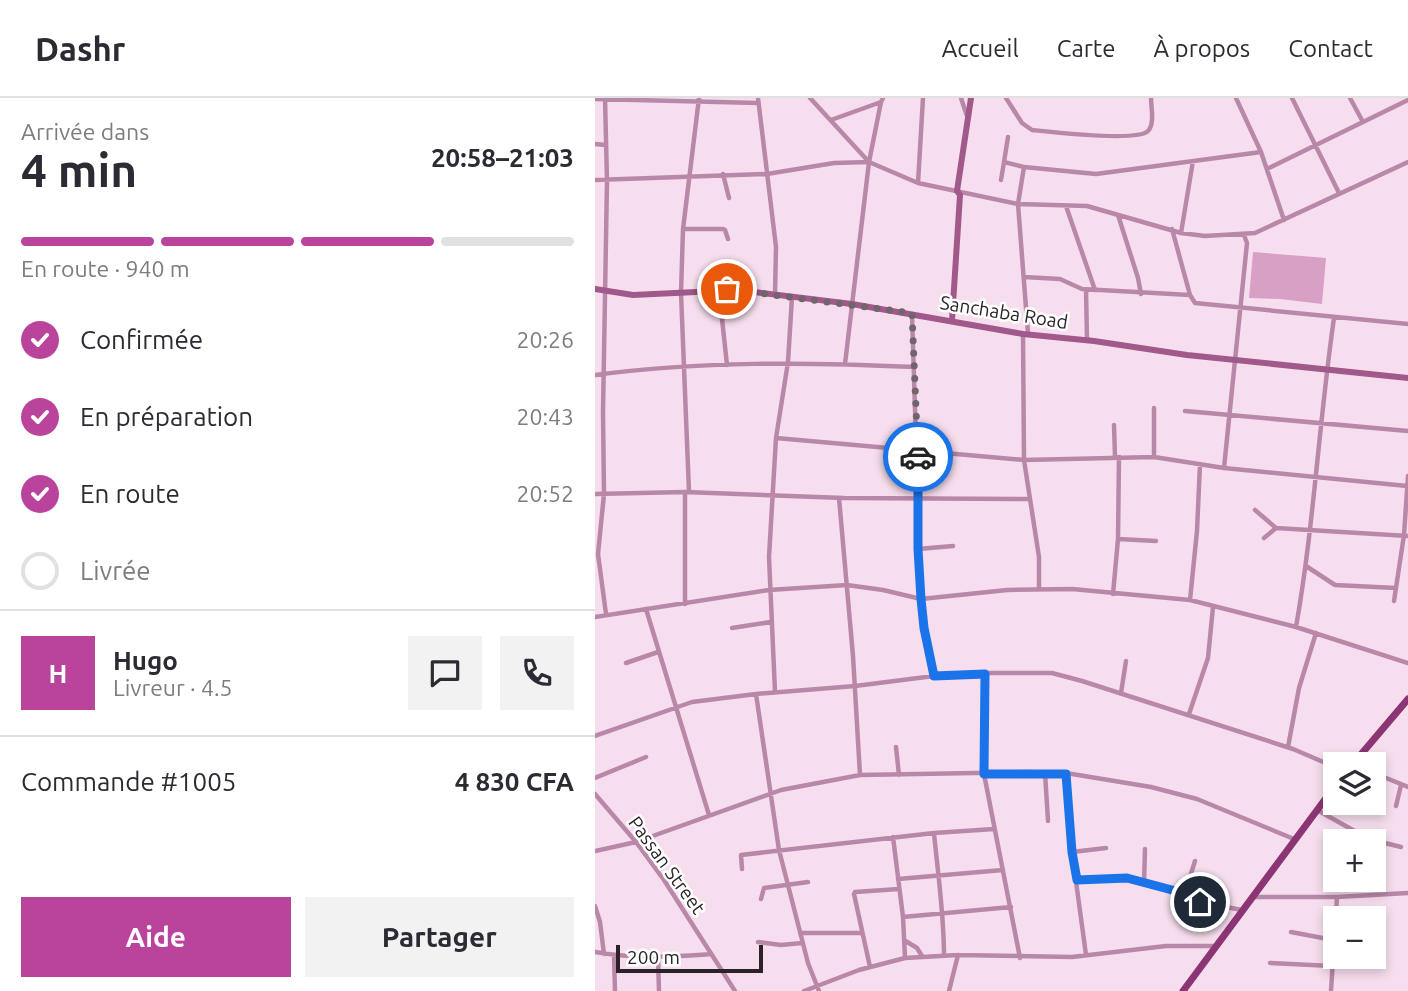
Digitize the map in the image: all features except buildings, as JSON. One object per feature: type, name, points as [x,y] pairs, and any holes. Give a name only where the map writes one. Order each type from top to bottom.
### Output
[{"type":"main road","points":[[1364,752],[1408,699]]},
{"type":"main road","points":[[1183,991],[1323,803]]},
{"type":"street","points":[[605,98],[607,181],[604,494],[596,554],[606,614]]},
{"type":"street","points":[[810,98],[869,162],[918,183],[1018,204],[1087,206],[1181,233],[1205,236],[1255,233],[1408,162]]},
{"type":"street","points":[[918,183],[923,98]]},
{"type":"street","points":[[961,98],[967,117]]},
{"type":"street","points":[[952,320],[959,233],[960,195],[957,191],[971,98]]},
{"type":"street","points":[[1006,98],[1007,104],[1022,122],[1033,130],[1114,136],[1142,134],[1149,130],[1151,98]]},
{"type":"street","points":[[1236,98],[1261,152],[1285,220]]},
{"type":"street","points":[[1292,98],[1339,193]]},
{"type":"street","points":[[1350,98],[1363,122]]},
{"type":"street","points":[[595,99],[758,101],[776,247],[775,295]]},
{"type":"street","points":[[685,604],[687,492],[681,293],[683,229],[699,100]]},
{"type":"street","points":[[831,120],[882,100]]},
{"type":"street","points":[[845,364],[869,162],[882,100]]},
{"type":"street","points":[[1267,169],[1408,100]]},
{"type":"street","points":[[1001,180],[1008,137]]},
{"type":"street","points":[[595,144],[606,145]]},
{"type":"street","points":[[1004,162],[1024,167],[1096,174],[1261,152]]},
{"type":"street","points":[[1181,233],[1193,161]]},
{"type":"street","points":[[595,180],[767,174],[834,163],[869,162]]},
{"type":"street","points":[[1024,167],[1018,204],[1024,277],[1024,460],[1039,557],[1039,589]]},
{"type":"street","points":[[723,174],[730,198]]},
{"type":"street","points":[[1066,206],[1095,290]]},
{"type":"street","points":[[1118,214],[1141,294]]},
{"type":"street","points":[[683,229],[723,229],[728,239]]},
{"type":"street","points":[[1172,229],[1190,295],[1195,303],[1408,324]]},
{"type":"street","points":[[1224,468],[1247,243],[1244,235]]},
{"type":"street","points":[[1024,277],[1060,279],[1086,290],[1190,295]]},
{"type":"street","name":"Sanchaba Road","points":[[595,289],[633,295],[738,290],[912,313],[1025,334],[1408,378]]},
{"type":"street","points":[[719,290],[727,365]]},
{"type":"street","points":[[1086,290],[1087,340]]},
{"type":"street","points":[[775,692],[769,590],[772,495],[776,438],[788,362],[792,297]]},
{"type":"street","points":[[912,313],[921,599],[934,676]]},
{"type":"street","points":[[1296,627],[1306,566],[1334,318]]},
{"type":"street","points":[[595,374],[684,366],[788,362],[915,367]]},
{"type":"street","points":[[1154,408],[1154,457]]},
{"type":"street","points":[[1185,411],[1408,430]]},
{"type":"street","points":[[1114,425],[1118,539],[1114,594]]},
{"type":"street","points":[[776,438],[1024,460],[1154,457],[1224,468],[1407,486]]},
{"type":"street","points":[[1190,600],[1200,464]]},
{"type":"street","points":[[1394,601],[1406,535],[1408,476]]},
{"type":"street","points":[[595,494],[687,492],[839,498],[1031,499]]},
{"type":"street","points":[[839,498],[860,775]]},
{"type":"street","points":[[1255,510],[1276,528],[1406,535]]},
{"type":"street","points":[[1264,538],[1276,528]]},
{"type":"street","points":[[1118,539],[1156,541]]},
{"type":"street","points":[[918,549],[953,546]]},
{"type":"street","points":[[1306,566],[1335,585],[1396,588]]},
{"type":"street","points":[[595,617],[769,590],[847,585],[921,599],[1039,589],[1190,600],[1296,627],[1408,663]]},
{"type":"street","points":[[1189,715],[1208,658],[1213,607]]},
{"type":"street","points":[[646,609],[709,815]]},
{"type":"street","points":[[732,628],[771,622]]},
{"type":"street","points":[[1288,747],[1299,688],[1317,634]]},
{"type":"street","points":[[626,663],[658,652]]},
{"type":"street","points":[[1121,693],[1126,661]]},
{"type":"street","points":[[595,736],[692,702],[775,692],[855,687],[934,676],[1052,673],[1288,747],[1323,762]]},
{"type":"street","points":[[985,674],[984,774],[1020,958]]},
{"type":"street","points":[[755,694],[779,850],[802,943],[819,991]]},
{"type":"street","points":[[896,747],[899,775]]},
{"type":"street","points":[[595,778],[646,757]]},
{"type":"street","points":[[1045,773],[1048,821]]},
{"type":"street","points":[[1066,774],[1072,852],[1086,955]]},
{"type":"street","points":[[595,850],[636,842],[771,792],[860,775],[1066,774],[1151,787],[1197,799],[1294,839]]},
{"type":"street","points":[[1386,778],[1408,787]]},
{"type":"street","points":[[1396,806],[1401,785]]},
{"type":"street","name":"Passan Street","points":[[595,794],[636,842],[681,905],[735,991]]},
{"type":"street","points":[[1317,810],[1369,839],[1401,847]]},
{"type":"street","points":[[742,869],[741,855],[934,833],[994,829]]},
{"type":"street","points":[[934,833],[944,913],[944,956]]},
{"type":"street","points":[[893,838],[905,958]]},
{"type":"street","points":[[1072,852],[1106,848]]},
{"type":"street","points":[[1144,883],[1145,849]]},
{"type":"street","points":[[1184,896],[1195,861]]},
{"type":"street","points":[[898,879],[1003,870]]},
{"type":"street","points":[[1077,880],[1127,878],[1200,902],[1242,910]]},
{"type":"street","points":[[761,899],[764,888],[809,882]]},
{"type":"street","points":[[870,967],[854,894],[899,889]]},
{"type":"street","points":[[1252,897],[1337,897],[1408,893]]},
{"type":"street","points":[[1336,906],[1337,897]]},
{"type":"street","points":[[595,906],[604,954]]},
{"type":"street","points":[[902,917],[1011,908]]},
{"type":"street","points":[[1291,932],[1323,938]]},
{"type":"street","points":[[800,933],[862,933]]},
{"type":"street","points":[[904,940],[917,948],[923,957]]},
{"type":"street","points":[[758,942],[802,943]]},
{"type":"street","points":[[804,991],[817,984],[905,958],[958,955],[1020,958],[1086,955],[1166,946],[1216,946]]},
{"type":"street","points":[[595,952],[614,956],[658,958],[711,954]]},
{"type":"street","points":[[949,991],[958,955]]},
{"type":"street","points":[[614,956],[615,991]]},
{"type":"street","points":[[658,958],[659,991]]},
{"type":"street","points":[[1270,963],[1323,966]]},
{"type":"street","points":[[1331,991],[1332,969]]},
{"type":"shaded area","points":[[1253,252],[1326,258],[1322,304],[1249,298]]},
{"type":"way so far","points":[[727,289],[912,313],[918,457]]},
{"type":"route","points":[[918,457],[918,549],[924,628],[934,676],[985,674],[984,774],[1066,774],[1077,880],[1127,878],[1172,890],[1200,902]]}]
